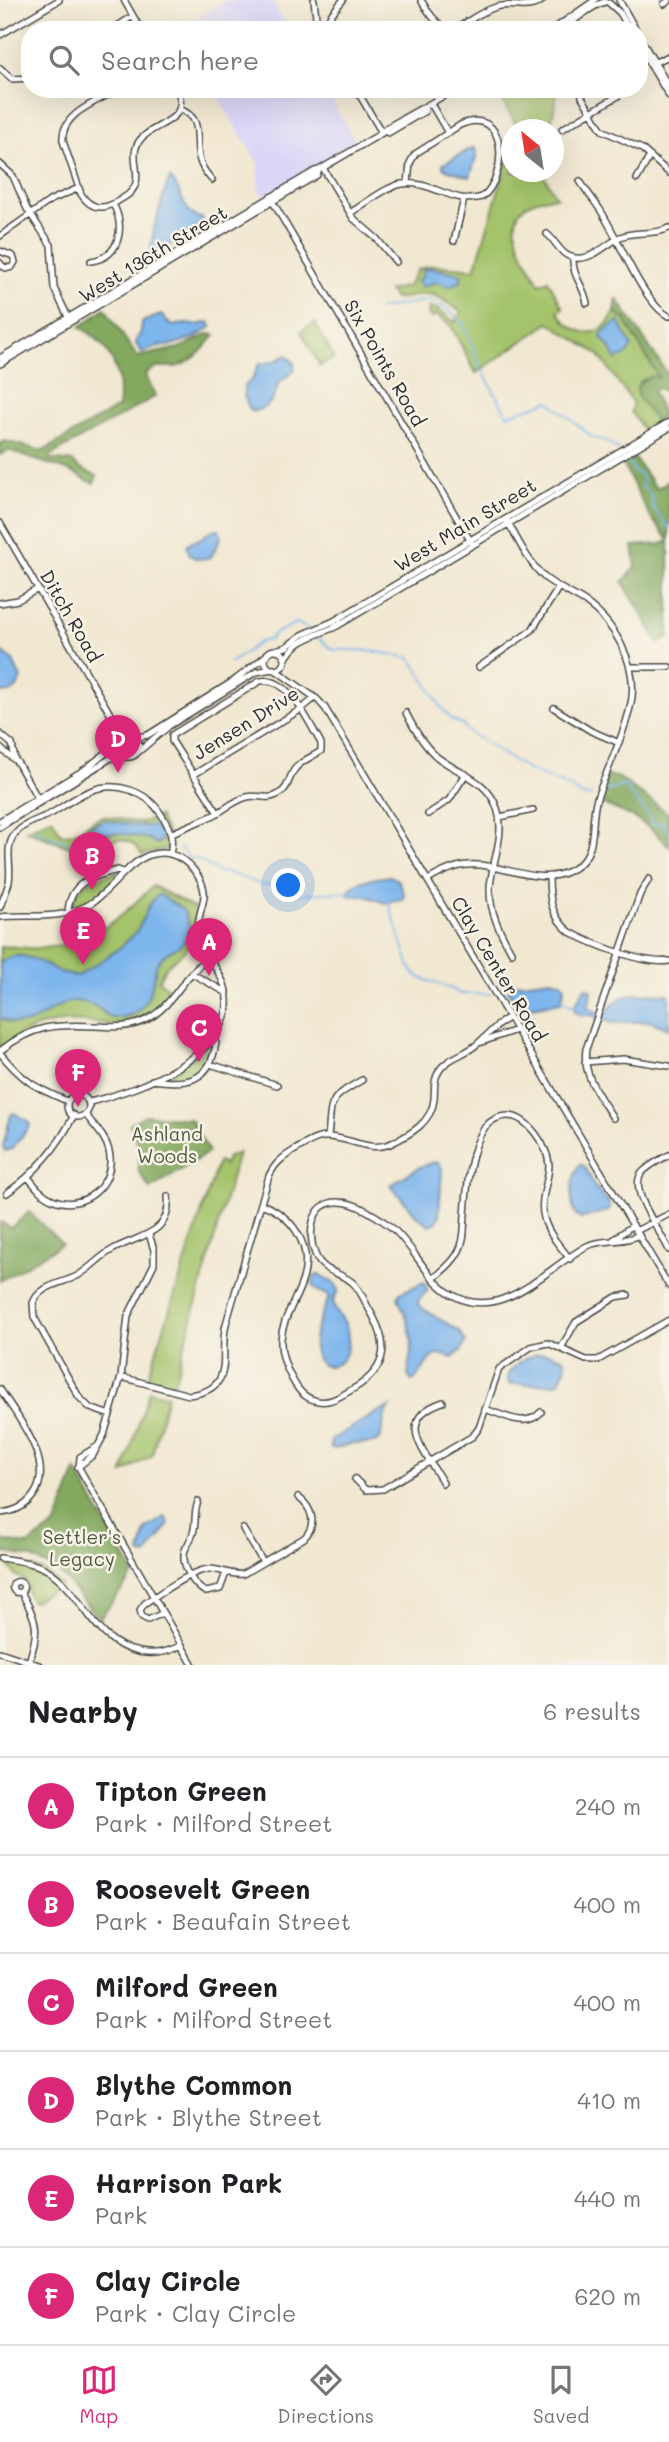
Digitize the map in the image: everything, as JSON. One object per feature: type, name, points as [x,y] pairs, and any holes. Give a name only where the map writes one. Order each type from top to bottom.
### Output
[{"type":"street","points":[[24,21],[59,0]]},
{"type":"street","points":[[124,0],[136,21]]},
{"type":"street","points":[[314,0],[320,21]]},
{"type":"street","points":[[328,21],[343,0]]},
{"type":"street","points":[[421,0],[436,21]]},
{"type":"street","points":[[470,21],[498,6],[532,7],[543,0]]},
{"type":"street","points":[[573,21],[594,0]]},
{"type":"street","points":[[574,21],[596,5],[610,1]]},
{"type":"street","points":[[610,1],[624,21]]},
{"type":"street","points":[[610,1],[628,21]]},
{"type":"street","points":[[315,10],[322,16],[332,14]]},
{"type":"street","points":[[125,21],[133,16]]},
{"type":"street","points":[[0,35],[21,23]]},
{"type":"street","points":[[648,54],[669,96]]},
{"type":"street","points":[[648,58],[669,87]]},
{"type":"street","points":[[654,66],[669,58]]},
{"type":"street","points":[[0,68],[12,79],[21,80]]},
{"type":"street","points":[[104,98],[73,116],[64,127],[63,141],[79,188],[86,200],[101,207],[113,204],[130,194],[136,186],[136,150],[140,140],[172,119],[179,109],[180,98]]},
{"type":"street","points":[[362,98],[384,132]]},
{"type":"street","name":"West 136th Street","points":[[0,364],[384,132],[386,128],[441,98]]},
{"type":"street","points":[[583,98],[602,130],[642,149],[669,173]]},
{"type":"street","points":[[564,128],[611,98]]},
{"type":"street","points":[[428,106],[448,133]]},
{"type":"street","points":[[179,109],[187,112],[196,122],[200,161],[212,180]]},
{"type":"street","points":[[350,213],[397,185],[408,183],[464,199],[481,197],[490,189],[501,155],[501,145],[492,130],[480,121],[468,122],[415,154],[410,163],[408,183]]},
{"type":"street","points":[[637,179],[650,156]]},
{"type":"street","points":[[0,164],[13,176],[30,214],[51,245],[54,288],[69,320]]},
{"type":"street","points":[[321,169],[350,213],[396,262]]},
{"type":"street","points":[[580,181],[600,208],[615,240],[656,306],[669,316]]},
{"type":"street","points":[[0,236],[57,196],[79,188]]},
{"type":"street","name":"Six Points Road","points":[[272,199],[471,543]]},
{"type":"street","points":[[454,241],[464,199]]},
{"type":"street","points":[[91,261],[103,258],[118,242],[121,224],[113,204]]},
{"type":"street","points":[[547,234],[562,252],[573,258],[587,257],[625,235],[657,233],[669,228]]},
{"type":"street","points":[[0,251],[13,256],[15,261],[8,269],[4,268],[0,260],[0,251]]},
{"type":"street","points":[[573,258],[574,273],[587,303]]},
{"type":"street","name":"West 136th Street","points":[[0,358],[69,320]]},
{"type":"street","name":"West Main Street","points":[[275,650],[318,631],[507,522],[669,424]]},
{"type":"street","points":[[428,880],[461,866],[494,867],[550,876],[572,869],[587,853],[593,839],[594,806],[631,701],[630,667],[605,620],[583,601],[545,578],[533,565],[507,522]]},
{"type":"street","name":"Ditch Road","points":[[0,523],[117,724],[133,738]]},
{"type":"street","points":[[479,667],[532,630],[559,587]]},
{"type":"street","points":[[0,603],[18,600],[38,589]]},
{"type":"street","name":"West Main Street","points":[[285,662],[294,647],[308,635]]},
{"type":"street","points":[[0,827],[90,767],[124,738],[148,735],[235,680],[275,650],[284,654],[290,679]]},
{"type":"street","points":[[267,655],[266,662],[273,669]]},
{"type":"street","points":[[0,821],[112,757],[128,757],[137,752],[165,729],[258,671],[281,668],[285,662]]},
{"type":"street","points":[[630,667],[669,667]]},
{"type":"street","name":"Clay Center Road","points":[[273,669],[290,679],[325,708],[669,1286]]},
{"type":"street","points":[[172,834],[218,813],[247,797],[268,798],[278,795],[288,785],[296,767],[322,748],[287,690],[275,681],[260,681],[172,736],[218,813]]},
{"type":"street","points":[[215,698],[220,705]]},
{"type":"street","name":"Jensen Drive","points":[[193,775],[300,710],[315,698]]},
{"type":"street","points":[[554,708],[591,731],[617,742]]},
{"type":"street","points":[[406,713],[426,747],[487,790],[495,803],[500,817],[500,834],[490,886],[492,908],[497,926],[512,953]]},
{"type":"street","name":"Ditch Road","points":[[117,724],[120,743]]},
{"type":"street","points":[[0,734],[12,744],[15,760],[38,800]]},
{"type":"street","points":[[133,738],[138,743],[137,752]]},
{"type":"street","points":[[120,743],[120,752],[128,757]]},
{"type":"street","points":[[0,748],[15,760]]},
{"type":"street","points":[[428,814],[453,796],[466,774]]},
{"type":"street","points":[[0,907],[8,886],[9,848],[14,835],[35,819],[90,791],[115,787],[139,794],[156,807],[172,834],[170,854]]},
{"type":"street","points":[[500,817],[533,810]]},
{"type":"street","points":[[0,917],[45,918],[68,913],[100,898],[132,865],[148,856],[170,854],[189,865],[203,888],[198,933],[227,993],[226,1010],[213,1039],[189,1059],[124,1093],[90,1102],[79,1095],[72,1096],[67,1101]]},
{"type":"street","points":[[68,913],[73,893],[83,881],[117,870],[124,873]]},
{"type":"street","points":[[550,876],[550,903],[561,924],[578,936],[652,962],[669,961]]},
{"type":"street","points":[[613,1118],[589,1077],[585,1062],[586,1049],[643,886],[649,878]]},
{"type":"street","points":[[67,1101],[31,1085],[0,1052],[26,1033],[51,1026],[123,1027],[141,1022],[164,1007],[191,973],[209,958]]},
{"type":"street","points":[[191,973],[227,993]]},
{"type":"street","points":[[479,1043],[491,1029],[509,1017]]},
{"type":"street","points":[[121,1377],[189,1395],[202,1392],[219,1380],[225,1366],[224,1330],[269,1176],[277,1162],[310,1141],[328,1137],[379,1147],[391,1143],[424,1123],[432,1111],[434,1084],[440,1069],[479,1043],[516,1030]]},
{"type":"street","points":[[152,1080],[186,1082],[199,1076],[210,1064],[216,1045],[213,1039]]},
{"type":"street","points":[[585,1062],[630,1059],[669,1066]]},
{"type":"street","points":[[210,1064],[277,1085]]},
{"type":"street","points":[[328,1137],[331,1103],[337,1095],[362,1080]]},
{"type":"street","points":[[67,1101],[68,1110],[74,1115],[86,1115]]},
{"type":"street","points":[[86,1115],[90,1110],[90,1102]]},
{"type":"street","points":[[7,1193],[28,1177],[54,1149],[74,1115]]},
{"type":"street","points":[[28,1177],[44,1195],[61,1202],[81,1201],[100,1189],[109,1174],[110,1154],[103,1137],[86,1115]]},
{"type":"street","points":[[433,1278],[452,1261],[461,1247],[471,1165],[484,1130],[493,1120],[502,1116],[516,1117],[528,1123],[547,1156],[548,1169],[542,1203],[544,1217],[548,1229],[570,1259]]},
{"type":"street","points":[[669,1155],[646,1169],[640,1176],[638,1189],[669,1250]]},
{"type":"street","points":[[110,1415],[93,1409],[79,1397],[34,1317],[33,1303],[44,1289],[78,1275],[115,1248],[156,1230],[164,1220],[169,1205],[168,1196]]},
{"type":"street","points":[[261,1204],[285,1216],[296,1229],[301,1241],[303,1276],[283,1327],[281,1345],[287,1371],[298,1389],[310,1399],[321,1402],[331,1401],[364,1382],[379,1365],[383,1346],[378,1324],[355,1285],[326,1269],[315,1255],[312,1224],[321,1208],[330,1203],[341,1202],[378,1218],[398,1234],[443,1288],[456,1297],[476,1303],[489,1303],[511,1296],[549,1274],[590,1245],[630,1239],[636,1230]]},
{"type":"street","points":[[610,1241],[669,1214]]},
{"type":"street","points":[[149,1234],[154,1248],[154,1264],[128,1316],[121,1377],[104,1435],[98,1446],[80,1457],[79,1467],[194,1665]]},
{"type":"street","points":[[561,1348],[576,1322],[616,1297],[628,1295]]},
{"type":"street","points":[[355,1479],[366,1490],[383,1489],[475,1434],[497,1374],[503,1365],[538,1344],[548,1343],[586,1360],[600,1360],[669,1320]]},
{"type":"street","points":[[0,1389],[37,1453],[41,1466],[40,1482],[35,1494],[12,1511],[0,1513]]},
{"type":"street","points":[[443,1402],[423,1412],[415,1425],[416,1436],[443,1483]]},
{"type":"street","points":[[485,1409],[525,1421],[535,1418],[541,1412]]},
{"type":"street","points":[[163,1613],[148,1620],[141,1615],[142,1606],[191,1576],[208,1569],[243,1574],[302,1539],[310,1531],[312,1521],[311,1513],[298,1497]]},
{"type":"street","points":[[198,1502],[194,1533],[184,1556],[191,1576],[200,1589],[212,1592],[222,1587],[226,1573]]},
{"type":"street","points":[[243,1530],[263,1562]]},
{"type":"street","points":[[0,1558],[30,1563],[50,1572],[63,1583],[101,1631],[122,1647],[153,1653],[172,1650],[182,1645]]},
{"type":"street","points":[[20,1592],[33,1613],[37,1626],[29,1664]]},
{"type":"street","points":[[0,1652],[29,1664],[39,1665]]},
{"type":"shaded area","points":[[226,0],[271,0],[284,21],[192,21]]},
{"type":"shaded area","points":[[218,98],[330,98],[355,141],[263,196],[258,188],[259,165]]},
{"type":"green space","points":[[500,98],[556,98],[552,119],[513,119]]},
{"type":"green space","points":[[501,182],[548,182],[556,197],[536,200],[523,207],[517,217],[516,229],[524,256],[540,284],[548,280],[563,308],[558,311],[572,327],[585,332],[598,330],[606,325],[615,312],[625,320],[660,380],[638,396],[659,425],[646,434],[631,412],[633,403],[598,354],[549,323],[476,373],[451,326],[436,315],[431,318],[428,313],[429,308],[437,309],[455,322],[461,312],[433,295],[397,299],[393,298],[389,291],[408,286],[418,269],[433,265],[475,269]]},
{"type":"green space","points":[[617,299],[669,378],[669,396],[658,388],[653,391],[662,414],[660,419],[655,421],[638,396],[637,387],[641,381],[652,376],[659,378],[625,320],[615,312]]},
{"type":"green space","points":[[105,308],[137,357],[179,348],[209,334],[215,335],[200,352],[182,365],[155,368],[145,375],[156,396],[50,456],[50,459],[73,462],[80,469],[97,476],[94,483],[69,471],[9,450],[0,455],[0,444],[5,441],[43,451],[118,407],[119,382],[113,360],[100,342],[80,327]]},
{"type":"green space","points":[[315,323],[334,358],[320,366],[301,331]]},
{"type":"green space","points":[[632,455],[656,488],[664,485],[669,478],[669,540],[651,518],[621,461]]},
{"type":"green space","points":[[669,541],[669,637],[659,643],[623,582],[636,567],[633,546]]},
{"type":"green space","points":[[607,776],[618,777],[669,814],[669,847],[638,821],[602,804],[600,795]]},
{"type":"green space","points":[[104,816],[140,823],[158,816],[168,835],[167,849],[142,855],[128,842],[112,840],[77,853],[72,848],[26,830],[52,818],[61,834],[75,832]]},
{"type":"green space","points":[[116,872],[120,875],[98,896],[71,908],[77,893],[87,883]]},
{"type":"green space","points":[[153,886],[194,908],[199,908],[191,942],[170,963],[159,981],[173,992],[157,1008],[130,1023],[46,1024],[26,1032],[0,1049],[0,947],[38,948],[78,941],[104,928]]},
{"type":"green space","points":[[213,1043],[209,1061],[197,1075],[183,1081],[163,1079]]},
{"type":"green space","name":"Ashland Woods","points":[[145,1115],[190,1119],[209,1152],[150,1189],[138,1170],[140,1149],[130,1124]]},
{"type":"green space","points":[[238,1153],[173,1387],[147,1380],[218,1162],[224,1165],[227,1158]]},
{"type":"green space","points":[[29,1212],[62,1244],[0,1281],[0,1222],[11,1228]]},
{"type":"green space","points":[[149,1391],[167,1395],[152,1455],[123,1473]]},
{"type":"green space","name":"Settler's Legacy","points":[[76,1470],[134,1574],[99,1619],[58,1571],[30,1557],[0,1552],[0,1540],[27,1545],[56,1525]]},
{"type":"green space","points":[[5,1561],[42,1570],[62,1585],[32,1602],[24,1580],[16,1576]]},
{"type":"water","points":[[474,147],[477,154],[470,177],[443,168],[443,164]]},
{"type":"water","points":[[170,178],[178,188],[186,207],[195,216],[202,218],[203,223],[151,254],[154,229]]},
{"type":"water","points":[[424,269],[461,274],[461,282],[448,286],[435,282],[422,287],[417,282]]},
{"type":"water","points":[[161,315],[172,326],[209,322],[211,327],[196,337],[168,346],[161,345],[142,353],[135,342],[141,332],[142,322]]},
{"type":"water","points":[[619,321],[632,347],[626,355],[616,360],[601,337],[604,331]]},
{"type":"water","points":[[287,355],[294,363],[294,371],[278,384],[270,403],[251,412],[244,396],[244,386],[252,380],[259,364],[273,362]]},
{"type":"water","points":[[219,529],[221,537],[211,557],[198,558],[189,554],[189,543]]},
{"type":"water","points":[[0,650],[13,661],[21,678],[17,688],[11,692],[0,693]]},
{"type":"water","points":[[104,820],[155,826],[161,831],[162,840],[157,844],[149,839],[118,833],[89,835],[90,826]]},
{"type":"water","points":[[390,876],[398,880],[404,894],[403,899],[385,903],[366,896],[350,896],[348,893],[356,884]]},
{"type":"water","points":[[159,894],[183,910],[190,928],[184,941],[158,962],[149,995],[136,1012],[121,1018],[111,1018],[96,1006],[79,1001],[56,1007],[27,1023],[15,1023],[0,1018],[0,963],[10,957],[29,957],[68,975],[78,976],[130,939],[150,904]]},
{"type":"water","points":[[551,979],[562,982],[565,987],[561,1002],[530,1007],[509,994],[509,989],[515,984]]},
{"type":"water","points":[[585,988],[592,990],[588,1007],[601,1015],[618,1000],[629,995],[669,994],[669,1029],[650,1021],[613,1023],[582,1015],[575,1011],[574,1006]]},
{"type":"water","points":[[14,1113],[28,1121],[30,1126],[12,1149],[5,1151],[3,1146],[11,1115]]},
{"type":"water","points":[[435,1162],[440,1164],[442,1169],[439,1216],[436,1223],[429,1225],[418,1217],[390,1185],[420,1167]]},
{"type":"water","points":[[580,1164],[611,1207],[608,1211],[580,1219],[573,1208],[572,1193],[574,1177]]},
{"type":"water","points":[[319,1274],[335,1284],[339,1290],[334,1304],[348,1333],[345,1355],[337,1364],[330,1366],[322,1365],[314,1349],[315,1332],[329,1298],[313,1286],[314,1277]]},
{"type":"water","points":[[424,1282],[428,1290],[418,1301],[419,1306],[459,1331],[466,1342],[461,1351],[452,1358],[439,1354],[434,1356],[412,1381],[408,1376],[412,1341],[398,1297],[400,1293]]},
{"type":"water","points":[[542,1353],[565,1359],[566,1366],[559,1382],[509,1384],[507,1377],[517,1364]]},
{"type":"water","points":[[390,1407],[385,1416],[380,1440],[335,1449],[330,1447],[331,1440]]},
{"type":"water","points":[[165,1517],[169,1523],[164,1531],[147,1555],[140,1554],[146,1529]]},
{"type":"waterway","points":[[379,309],[429,300],[446,308],[463,323],[479,364],[507,415],[549,401],[592,437],[606,441],[619,450]]},
{"type":"waterway","points":[[625,457],[636,473],[640,474],[642,487],[650,493],[654,509],[669,528]]},
{"type":"waterway","points":[[230,662],[296,623],[335,650],[411,658],[451,719],[526,769],[569,787],[585,797],[591,796]]},
{"type":"waterway","points":[[606,791],[626,785],[647,813],[651,823],[655,825],[662,822],[669,832]]},
{"type":"waterway","points":[[34,829],[73,843],[85,842],[89,836]]},
{"type":"waterway","points":[[180,848],[191,859],[197,859],[220,873],[226,872],[262,885],[271,885],[298,894],[348,892]]},
{"type":"waterway","points":[[388,901],[411,970],[416,975],[460,994],[490,994]]},
{"type":"waterway","points":[[499,992],[508,992]]},
{"type":"waterway","points":[[561,1000],[575,1007]]},
{"type":"place","name":"Blythe Common","points":[[118,773]]},
{"type":"place","name":"Roosevelt Green","points":[[92,890]]},
{"type":"place","name":"Harrison Park","points":[[83,965]]},
{"type":"place","name":"Tipton Green","points":[[209,976]]},
{"type":"place","name":"Milford Green","points":[[199,1062]]},
{"type":"place","name":"Clay Circle","points":[[78,1107]]}]
